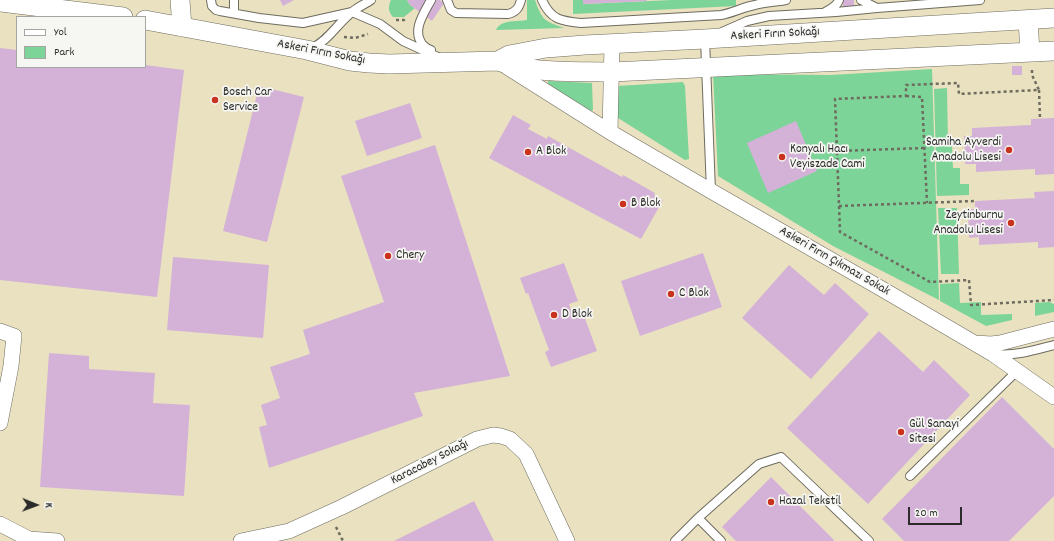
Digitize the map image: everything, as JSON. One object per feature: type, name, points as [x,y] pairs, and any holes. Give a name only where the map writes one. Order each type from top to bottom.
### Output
[{"type":"street","points":[[180,0],[182,27]]},
{"type":"street","points":[[0,2],[115,16]]},
{"type":"street","name":"Askeri Fırın Sokağı","points":[[498,61],[509,55],[546,48],[1054,18]]},
{"type":"street","name":"Askeri Fırın Sokağı","points":[[146,20],[369,63],[389,64],[498,61],[529,69],[544,70],[612,72],[1054,51]]},
{"type":"street","points":[[1028,20],[1030,52]]},
{"type":"street","points":[[610,132],[612,44]]},
{"type":"street","name":"Askeri Fırın Çıkmazı Sokak","points":[[498,61],[610,132],[993,354],[1054,397]]},
{"type":"street","points":[[974,343],[991,344],[1054,329]]},
{"type":"street","points":[[0,331],[14,336],[11,366],[0,423]]},
{"type":"street","name":"Karacabey Sokağı","points":[[241,541],[289,531],[342,507],[477,439],[492,435],[510,439],[526,454],[567,541]]},
{"type":"street","points":[[0,524],[29,540],[57,541]]},
{"type":"lane","points":[[211,0],[212,6],[216,10],[259,18],[303,23],[352,12],[380,24],[403,41],[450,62]]},
{"type":"lane","points":[[234,0],[234,14]]},
{"type":"lane","points":[[307,50],[317,46],[352,12],[371,0]]},
{"type":"lane","points":[[447,0],[451,10],[456,13],[508,14],[518,9],[521,0]]},
{"type":"lane","points":[[542,0],[546,9],[559,20],[581,23],[721,15],[732,13],[741,8],[786,0]]},
{"type":"lane","points":[[822,13],[831,9],[839,0]]},
{"type":"lane","points":[[861,0],[877,8]]},
{"type":"lane","points":[[711,191],[705,39],[747,21],[769,16],[980,0]]},
{"type":"lane","points":[[430,3],[418,28],[419,38],[423,45],[450,62]]},
{"type":"lane","points":[[993,354],[1019,354],[1054,345]]},
{"type":"lane","points":[[910,476],[1017,371]]},
{"type":"lane","points":[[675,541],[698,518],[759,464],[781,457],[864,539]]},
{"type":"lane","points":[[698,518],[721,541]]},
{"type":"path","points":[[1030,52],[1032,75],[1039,90],[1040,119]]},
{"type":"path","points":[[906,96],[906,85],[958,83],[959,94],[1039,90]]},
{"type":"path","points":[[927,203],[922,96],[835,99],[840,232],[930,282],[969,280],[970,305],[1054,300]]},
{"type":"path","points":[[837,151],[924,148]]},
{"type":"path","points":[[839,206],[975,201]]},
{"type":"green space","points":[[391,0],[407,0],[410,5],[415,8],[404,17],[393,17],[389,9]]},
{"type":"green space","points":[[527,0],[535,0],[542,16],[545,19],[564,28],[496,30],[498,26],[505,23],[527,20]]},
{"type":"green space","points":[[573,0],[583,0],[584,4],[672,0],[736,0],[736,6],[573,14]]},
{"type":"green space","points":[[932,69],[939,300],[833,246],[718,176],[713,74],[831,75]]},
{"type":"green space","points":[[548,81],[592,83],[593,110],[591,111],[548,84]]},
{"type":"green space","points":[[683,82],[685,86],[689,159],[685,160],[618,118],[617,86]]},
{"type":"green space","points":[[947,88],[948,146],[952,146],[953,168],[960,168],[960,184],[969,184],[969,195],[937,196],[934,89]]},
{"type":"green space","points":[[938,208],[957,208],[959,274],[941,274]]},
{"type":"green space","points":[[959,283],[960,303],[981,302],[981,315],[1012,314],[1012,320],[986,326],[940,301],[940,284]]},
{"type":"green space","points":[[1049,302],[1054,304],[1054,312],[1035,316],[1035,303]]},
{"type":"building","points":[[280,0],[294,0],[283,6]]},
{"type":"building","points":[[407,0],[440,0],[444,3],[432,21],[410,5]]},
{"type":"building","points":[[583,0],[647,0],[647,1],[583,4]]},
{"type":"building","points":[[844,0],[854,0],[854,9],[843,9]]},
{"type":"building","points":[[0,48],[16,50],[16,68],[146,68],[146,65],[184,70],[157,297],[0,280]]},
{"type":"building","points":[[1012,66],[1022,66],[1022,75],[1012,75]]},
{"type":"building","points":[[259,86],[304,97],[267,242],[223,231]]},
{"type":"building","points":[[410,103],[422,138],[367,156],[355,121]]},
{"type":"building","points":[[513,115],[531,125],[528,129],[547,139],[548,136],[622,177],[623,175],[655,193],[654,195],[663,200],[641,239],[489,158]]},
{"type":"building","name":"Samiha Ayverdi Anadolu Lisesi","points":[[1054,118],[1054,174],[1035,175],[1035,169],[976,172],[976,164],[965,164],[964,136],[972,136],[972,128],[1031,125],[1031,119]]},
{"type":"building","name":"Konyalı Hacı Veyiszade Cami","points":[[796,121],[817,171],[768,193],[747,143]]},
{"type":"building","points":[[435,145],[510,376],[414,393],[423,416],[269,468],[259,427],[267,425],[261,405],[280,398],[270,367],[310,354],[303,330],[384,302],[341,176]]},
{"type":"building","name":"Zeytinburnu Anadolu Lisesi","points":[[1054,191],[1054,247],[1038,248],[1038,242],[979,245],[979,237],[969,238],[968,209],[975,209],[975,201],[1035,198],[1034,192]]},
{"type":"building","name":"C Blok","points":[[703,253],[722,307],[640,336],[621,281]]},
{"type":"building","points":[[173,257],[269,265],[263,338],[167,330]]},
{"type":"building","name":"D Blok","points":[[564,263],[578,301],[569,304],[573,316],[583,313],[597,351],[551,367],[545,352],[549,350],[528,293],[526,294],[520,278]]},
{"type":"building","points":[[789,265],[824,295],[835,283],[869,314],[811,379],[742,318]]},
{"type":"building","points":[[879,331],[923,372],[934,360],[970,395],[868,504],[787,428]]},
{"type":"building","points":[[49,353],[89,356],[89,369],[155,373],[153,403],[190,405],[184,496],[40,487]]},
{"type":"building","points":[[1002,397],[1054,449],[1054,496],[1009,541],[904,541],[882,519]]},
{"type":"building","name":"Hazal Tekstil","points":[[771,477],[834,540],[833,541],[736,541],[722,527]]},
{"type":"building","points":[[474,501],[494,541],[394,541]]},
{"type":"place","name":"Bosch Car Service","points":[[215,100]]},
{"type":"place","name":"Samiha Ayverdi Anadolu Lisesi","points":[[1009,150]]},
{"type":"place","name":"A Blok","points":[[528,152]]},
{"type":"place","name":"Konyalı Hacı Veyiszade Cami","points":[[782,157]]},
{"type":"place","name":"B Blok","points":[[623,204]]},
{"type":"place","name":"Zeytinburnu Anadolu Lisesi","points":[[1011,223]]},
{"type":"place","name":"Chery","points":[[388,256]]},
{"type":"place","name":"C Blok","points":[[671,294]]},
{"type":"place","name":"D Blok","points":[[554,315]]},
{"type":"place","name":"Gül Sanayi Sitesi","points":[[901,432]]},
{"type":"place","name":"Hazal Tekstil","points":[[771,502]]}]
